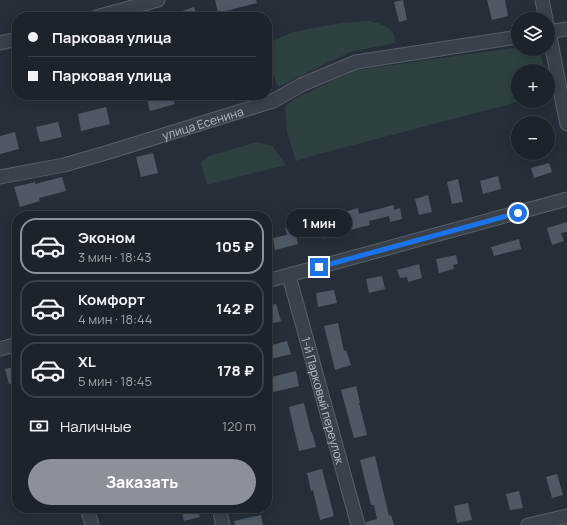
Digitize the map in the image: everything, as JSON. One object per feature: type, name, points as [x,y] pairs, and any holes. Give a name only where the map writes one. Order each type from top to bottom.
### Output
[{"type":"street","points":[[114,12],[158,0]]},
{"type":"street","points":[[542,0],[545,12]]},
{"type":"street","points":[[555,30],[567,29]]},
{"type":"street","name":"улица Есенина","points":[[0,177],[64,165],[273,101],[301,85],[356,62],[511,38]]},
{"type":"street","points":[[0,43],[12,40]]},
{"type":"street","points":[[553,56],[567,124]]},
{"type":"street","points":[[272,280],[567,199]]},
{"type":"street","name":"1-й Парковый переулок","points":[[289,276],[358,525]]},
{"type":"street","points":[[0,349],[12,345]]},
{"type":"street","points":[[88,513],[92,525]]},
{"type":"street","points":[[219,513],[223,525]]},
{"type":"street","points":[[528,525],[567,516]]},
{"type":"shaded area","points":[[369,21],[382,25],[391,30],[394,34],[395,43],[350,52],[278,87],[272,72],[272,42],[290,33],[341,23]]},
{"type":"shaded area","points":[[511,48],[511,56],[541,56],[544,64],[511,64],[511,104],[296,161],[287,132],[285,107],[295,98],[357,70]]},
{"type":"shaded area","points":[[257,142],[272,146],[286,165],[207,185],[201,162],[209,156]]},
{"type":"building","points":[[215,0],[256,0],[257,3],[222,12],[218,12]]},
{"type":"building","points":[[403,0],[407,20],[399,22],[394,2]]},
{"type":"building","points":[[487,0],[505,0],[508,16],[492,20]]},
{"type":"building","points":[[194,7],[196,12],[179,12]]},
{"type":"building","points":[[147,100],[174,100],[175,104],[150,111]]},
{"type":"building","points":[[106,107],[110,124],[81,131],[78,114]]},
{"type":"building","points":[[58,122],[62,137],[40,142],[36,127]]},
{"type":"building","points":[[15,132],[19,149],[0,154],[0,136]]},
{"type":"building","points":[[153,153],[158,173],[141,177],[136,157]]},
{"type":"building","points":[[549,163],[552,172],[534,178],[531,168]]},
{"type":"building","points":[[498,176],[501,189],[483,194],[480,181]]},
{"type":"building","points":[[62,177],[66,191],[39,198],[40,201],[20,207],[14,187],[35,182],[35,184]]},
{"type":"building","points":[[458,179],[463,202],[452,204],[447,182]]},
{"type":"building","points":[[428,195],[432,212],[419,215],[415,199]]},
{"type":"building","points":[[394,205],[394,210],[400,208],[402,219],[390,222],[389,216],[369,221],[370,225],[350,230],[348,223],[343,224],[341,213],[358,208],[359,214]]},
{"type":"building","points":[[567,222],[567,232],[561,233],[564,241],[552,245],[547,228]]},
{"type":"building","points":[[329,224],[333,235],[323,239],[319,227]]},
{"type":"building","points":[[294,226],[298,244],[275,250],[273,238],[287,235],[285,228]]},
{"type":"building","points":[[519,239],[521,249],[494,256],[491,247]]},
{"type":"building","points":[[456,255],[458,264],[453,265],[454,269],[439,273],[436,259]]},
{"type":"building","points":[[419,264],[422,278],[408,282],[407,277],[400,278],[397,270]]},
{"type":"building","points":[[382,276],[385,289],[369,293],[366,279]]},
{"type":"building","points":[[334,290],[337,303],[318,307],[316,293]]},
{"type":"building","points":[[276,304],[281,321],[272,324],[272,305]]},
{"type":"building","points":[[338,323],[344,351],[346,350],[351,365],[335,370],[324,326]]},
{"type":"building","points":[[287,341],[291,354],[272,359],[272,345]]},
{"type":"building","points":[[12,367],[12,383],[9,384],[5,369]]},
{"type":"building","points":[[296,371],[299,386],[272,392],[272,377]]},
{"type":"building","points":[[356,386],[367,435],[354,438],[341,390]]},
{"type":"building","points":[[304,403],[316,447],[299,451],[289,407]]},
{"type":"building","points":[[375,456],[389,516],[391,515],[394,525],[366,525],[366,522],[377,519],[374,505],[371,505],[360,460]]},
{"type":"building","points":[[322,469],[334,516],[320,520],[313,490],[311,491],[307,473]]},
{"type":"building","points":[[557,474],[563,495],[552,498],[546,477]]},
{"type":"building","points":[[519,491],[523,508],[510,510],[506,494]]},
{"type":"building","points":[[468,503],[472,520],[457,523],[454,506]]},
{"type":"building","points":[[182,513],[199,513],[200,517],[184,521]]},
{"type":"building","points":[[261,515],[263,525],[235,525],[234,521]]},
{"type":"route","points":[[319,267],[518,213]]}]
